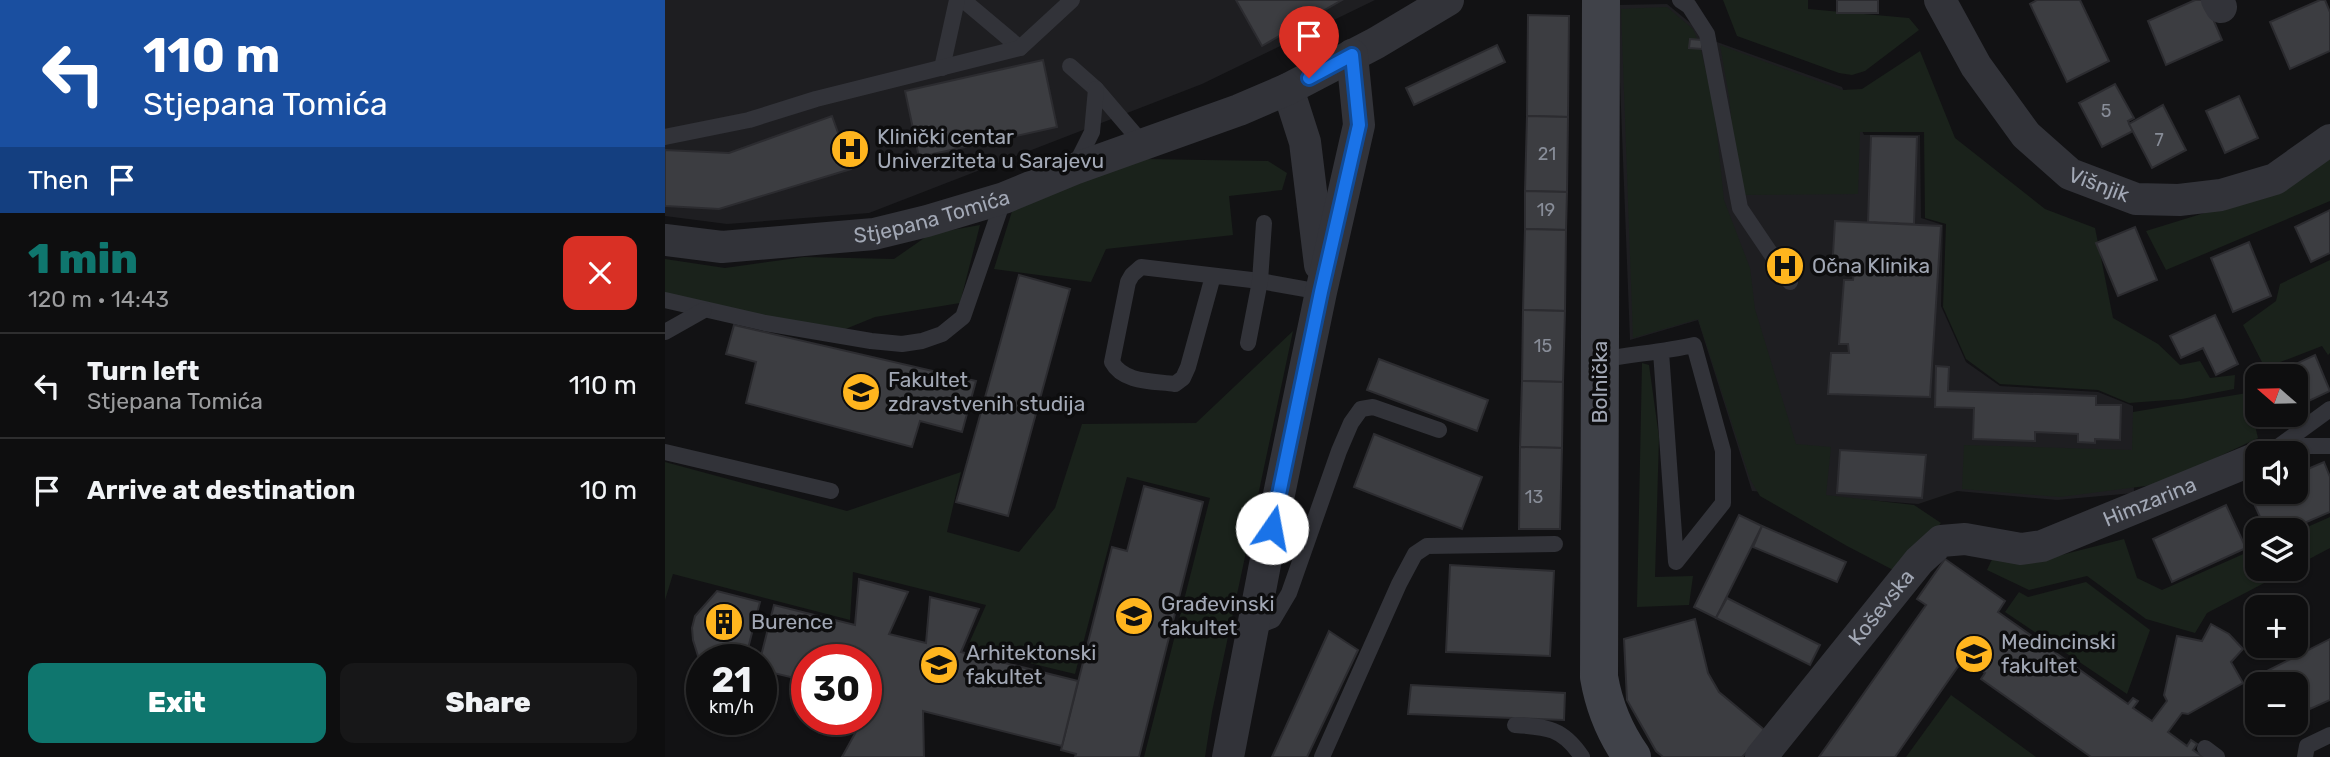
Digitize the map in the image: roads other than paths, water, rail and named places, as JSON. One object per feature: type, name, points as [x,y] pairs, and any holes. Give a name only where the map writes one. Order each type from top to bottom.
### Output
[{"type":"street","name":"Stjepana Tomića","points":[[665,240],[722,247],[874,234],[1004,198],[1288,89],[1448,0]]},
{"type":"street","name":"Bolnička","points":[[1601,0],[1599,677],[1606,708],[1622,743],[1632,757]]},
{"type":"street","name":"Višnjik","points":[[1940,0],[1976,66],[2026,135],[2070,174],[2136,199],[2179,200],[2221,195],[2275,179],[2330,140]]},
{"type":"street","points":[[1229,757],[1322,289],[1359,125],[1352,55]]},
{"type":"street","points":[[1288,89],[1305,142],[1322,289]]},
{"type":"street","name":"Himzarina","points":[[2042,546],[2083,532],[2245,463]]},
{"type":"street","name":"Koševska","points":[[1761,757],[1919,561],[1941,541],[1965,539],[2021,549],[2042,546]]},
{"type":"lane","points":[[942,68],[957,0]]},
{"type":"lane","points":[[963,0],[1020,48]]},
{"type":"lane","points":[[665,137],[749,120],[816,99],[1020,48],[1072,0]]},
{"type":"lane","points":[[1679,0],[1689,6],[1707,34],[1740,208],[1790,282]]},
{"type":"lane","points":[[1070,66],[1096,89],[1143,144]]},
{"type":"lane","points":[[1074,169],[1092,132],[1096,89]]},
{"type":"lane","points":[[665,300],[704,310],[871,341],[901,344],[932,338],[963,317],[1004,198]]},
{"type":"lane","points":[[1248,343],[1260,281],[1264,223]]},
{"type":"lane","points":[[1213,276],[1183,378],[1175,384],[1127,377],[1117,371],[1112,362],[1128,282],[1141,267],[1322,289]]},
{"type":"lane","points":[[665,332],[704,310]]},
{"type":"lane","points":[[1600,360],[1694,345],[1723,451],[1723,503],[1676,562],[1661,352]]},
{"type":"lane","points":[[1253,628],[1273,620],[1289,593],[1339,451],[1351,423],[1361,409],[1373,407],[1439,430]]},
{"type":"lane","name":"Himzarina","points":[[2284,441],[2330,409]]},
{"type":"lane","points":[[2308,446],[2330,446]]},
{"type":"lane","points":[[665,452],[831,491]]},
{"type":"lane","points":[[1322,757],[1415,554],[1427,546],[1555,544]]},
{"type":"lane","points":[[1515,725],[1546,727],[1570,739],[1582,757]]},
{"type":"lane","points":[[2305,757],[2307,746],[2330,736]]},
{"type":"place","name":"Klinički centar Univerziteta u Sarajevu","points":[[850,149]]},
{"type":"place","name":"Očna Klinika","points":[[1785,266]]},
{"type":"place","name":"Fakultet zdravstvenih studija","points":[[861,392]]},
{"type":"place","name":"Građevinski fakultet","points":[[1134,616]]},
{"type":"place","name":"Burence","points":[[724,622]]},
{"type":"place","name":"Medincinski fakultet","points":[[1974,654]]},
{"type":"place","name":"Arhitektonski fakultet","points":[[939,665]]}]
